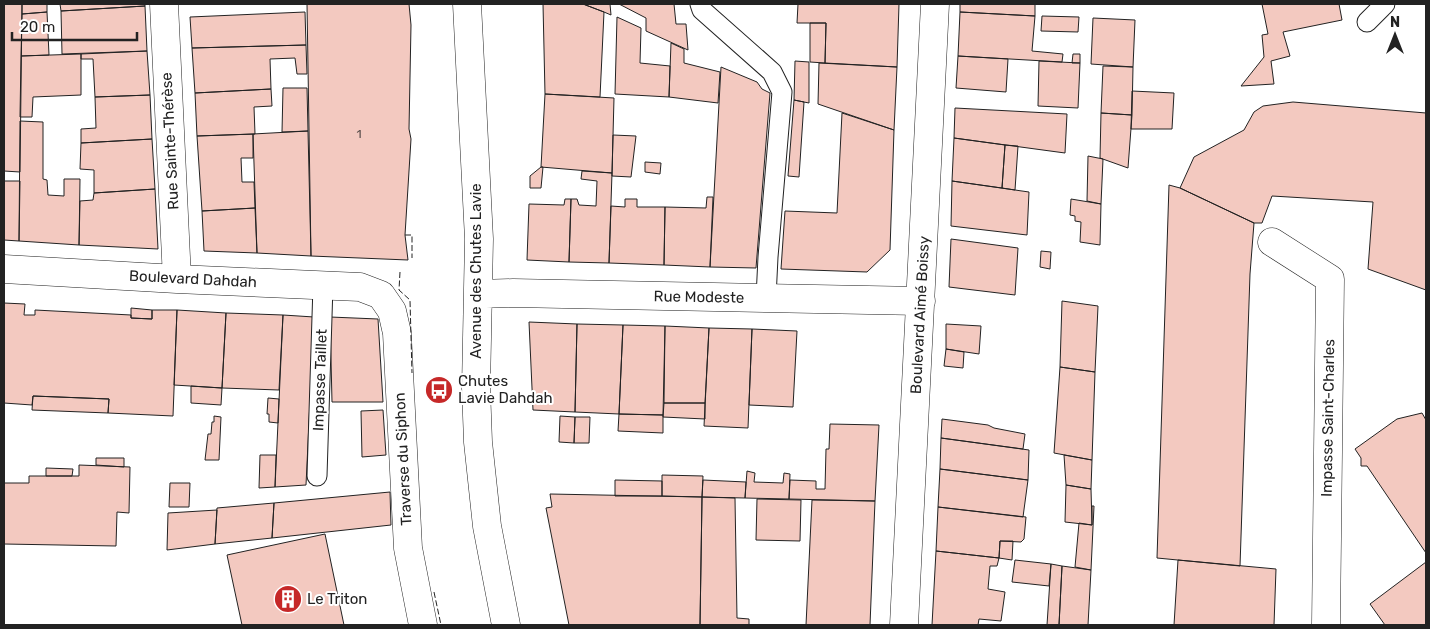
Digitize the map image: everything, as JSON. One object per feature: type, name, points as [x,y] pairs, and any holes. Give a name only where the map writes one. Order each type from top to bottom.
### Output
[{"type":"street","name":"Rue Sainte-Thérèse","points":[[164,4],[177,279]]},
{"type":"street","name":"Avenue des Chutes Lavie","points":[[467,4],[479,239],[476,388],[478,442],[487,526],[506,625]]},
{"type":"street","name":"Boulevard Aimé Boissy","points":[[904,625],[935,4]]},
{"type":"street","name":"Impasse Saint-Charles","points":[[1272,242],[1330,279],[1326,625]]},
{"type":"street","name":"Boulevard Dahdah","points":[[4,269],[360,287],[381,295]]},
{"type":"street","name":"Rue Modeste","points":[[478,294],[513,293],[920,301]]},
{"type":"street","name":"Traverse du Siphon","points":[[381,295],[392,311],[397,333],[408,548],[423,625]]},
{"type":"lane","points":[[700,4],[702,10],[772,72],[782,92],[766,298]]},
{"type":"lane","points":[[1367,22],[1385,4]]},
{"type":"lane","name":"Impasse Taillet","points":[[316,476],[323,285]]},
{"type":"building","points":[[4,4],[22,4],[20,172],[4,171]]},
{"type":"building","points":[[22,4],[47,4],[47,12],[22,14]]},
{"type":"building","points":[[60,4],[145,4],[145,6],[61,11]]},
{"type":"building","points":[[307,4],[409,4],[411,25],[409,129],[411,139],[405,235],[408,260],[311,256]]},
{"type":"building","points":[[543,4],[583,4],[604,12],[600,97],[545,94]]},
{"type":"building","points":[[583,4],[610,4],[611,15],[604,12]]},
{"type":"building","points":[[619,4],[674,4],[676,24],[686,24],[688,50],[646,31],[646,18]]},
{"type":"building","points":[[798,4],[899,4],[897,67],[825,63],[826,23],[797,23]]},
{"type":"building","points":[[960,4],[1035,4],[1035,16],[960,12]]},
{"type":"building","points":[[1262,4],[1339,4],[1342,20],[1283,32],[1290,56],[1271,61],[1274,84],[1241,86],[1264,57],[1262,35],[1268,34]]},
{"type":"building","points":[[145,6],[147,51],[62,54],[61,11]]},
{"type":"building","points":[[47,12],[49,55],[21,56],[22,14]]},
{"type":"building","points":[[305,12],[306,45],[192,48],[190,17]]},
{"type":"building","points":[[960,12],[1035,16],[1032,51],[1063,54],[1062,62],[958,56]]},
{"type":"building","points":[[1042,16],[1079,17],[1078,32],[1041,31]]},
{"type":"building","points":[[617,17],[641,28],[640,63],[670,66],[669,97],[615,94]]},
{"type":"building","points":[[1093,18],[1135,20],[1133,67],[1091,64]]},
{"type":"building","points":[[810,23],[826,23],[825,63],[810,62]]},
{"type":"building","points":[[671,43],[684,49],[684,63],[720,72],[718,103],[669,97]]},
{"type":"building","points":[[306,45],[307,74],[297,74],[295,58],[270,59],[271,89],[195,93],[192,48]]},
{"type":"building","points":[[147,51],[150,95],[95,97],[93,59],[81,59],[81,54]]},
{"type":"building","points":[[81,54],[81,95],[33,97],[32,117],[20,117],[21,56]]},
{"type":"building","points":[[1073,54],[1080,54],[1080,63],[1072,63]]},
{"type":"building","points":[[958,56],[1008,59],[1006,92],[956,88]]},
{"type":"building","points":[[795,61],[809,62],[809,103],[794,100]]},
{"type":"building","points":[[1039,61],[1080,63],[1078,108],[1038,106]]},
{"type":"building","points":[[819,63],[897,67],[894,130],[818,104]]},
{"type":"building","points":[[1103,66],[1133,67],[1132,115],[1101,113]]},
{"type":"building","points":[[721,67],[757,82],[762,89],[770,93],[756,268],[710,267]]},
{"type":"building","points":[[283,88],[307,88],[308,131],[282,132]]},
{"type":"building","points":[[271,89],[272,106],[254,107],[255,134],[197,136],[195,93]]},
{"type":"building","points":[[1132,91],[1174,93],[1172,129],[1131,129]]},
{"type":"building","points":[[545,94],[614,98],[612,173],[541,167]]},
{"type":"building","points":[[150,95],[152,139],[81,143],[81,129],[96,128],[95,97]]},
{"type":"building","points":[[794,100],[804,102],[799,177],[788,176]]},
{"type":"building","points":[[1293,102],[1426,113],[1426,290],[1368,269],[1373,202],[1272,196],[1262,223],[1254,223],[1180,188],[1194,157],[1244,130],[1254,112],[1263,106]]},
{"type":"building","points":[[955,108],[1067,114],[1065,153],[954,138]]},
{"type":"building","points":[[842,113],[894,130],[890,250],[867,272],[781,269],[785,211],[837,213]]},
{"type":"building","points":[[1101,113],[1132,115],[1128,168],[1100,158]]},
{"type":"building","points":[[20,121],[43,122],[43,179],[47,180],[48,195],[64,196],[64,179],[80,179],[79,245],[19,241]]},
{"type":"building","points":[[308,131],[311,256],[257,253],[253,134]]},
{"type":"building","points":[[253,134],[253,158],[241,158],[242,182],[254,182],[255,208],[202,211],[197,136]]},
{"type":"building","points":[[613,135],[636,136],[631,177],[612,176]]},
{"type":"building","points":[[954,138],[1005,145],[1002,188],[952,181]]},
{"type":"building","points":[[152,139],[155,189],[94,193],[94,170],[80,169],[81,143]]},
{"type":"building","points":[[1005,145],[1018,146],[1015,190],[1002,188]]},
{"type":"building","points":[[1088,156],[1103,159],[1101,204],[1087,201]]},
{"type":"building","points":[[645,162],[661,163],[660,174],[645,172]]},
{"type":"building","points":[[543,167],[541,188],[530,188],[530,176]]},
{"type":"building","points":[[582,171],[612,173],[609,263],[569,262],[571,199],[577,199],[579,205],[596,206],[597,181],[581,179]]},
{"type":"building","points":[[4,181],[20,181],[19,241],[4,240]]},
{"type":"building","points":[[952,181],[1029,192],[1027,235],[951,226]]},
{"type":"building","points":[[1169,185],[1180,188],[1254,223],[1250,274],[1240,566],[1157,558]]},
{"type":"building","points":[[155,189],[158,249],[79,245],[80,201],[93,200],[94,193]]},
{"type":"building","points":[[707,197],[713,197],[710,267],[664,265],[665,207],[706,208]]},
{"type":"building","points":[[565,199],[571,199],[569,262],[527,260],[529,204],[564,205]]},
{"type":"building","points":[[625,199],[637,199],[637,207],[665,207],[664,265],[609,263],[611,206],[625,207]]},
{"type":"building","points":[[1071,199],[1101,204],[1100,245],[1080,242],[1081,222],[1075,221],[1075,216],[1070,215]]},
{"type":"building","points":[[255,208],[257,253],[204,251],[202,211]]},
{"type":"building","points":[[951,239],[1018,248],[1015,295],[949,287]]},
{"type":"building","points":[[1041,251],[1051,252],[1050,269],[1040,267]]},
{"type":"building","points":[[1062,301],[1098,306],[1095,372],[1060,367]]},
{"type":"building","points":[[4,303],[25,304],[24,315],[35,315],[35,310],[131,315],[131,318],[152,319],[152,310],[177,310],[173,416],[108,413],[109,399],[33,396],[32,405],[4,403]]},
{"type":"building","points":[[131,308],[152,310],[152,319],[131,318]]},
{"type":"building","points":[[177,310],[226,313],[222,388],[174,385]]},
{"type":"building","points":[[226,313],[283,315],[279,390],[222,388]]},
{"type":"building","points":[[283,315],[314,317],[306,485],[275,487]]},
{"type":"building","points":[[330,317],[378,319],[383,402],[332,402]]},
{"type":"building","points":[[529,322],[577,324],[575,412],[533,410]]},
{"type":"building","points":[[577,324],[623,325],[619,414],[575,412]]},
{"type":"building","points":[[946,324],[981,326],[979,354],[946,349]]},
{"type":"building","points":[[623,325],[665,326],[663,415],[619,414]]},
{"type":"building","points":[[665,326],[709,328],[705,403],[664,403]]},
{"type":"building","points":[[709,328],[752,329],[748,428],[704,426]]},
{"type":"building","points":[[752,329],[797,331],[793,407],[749,405]]},
{"type":"building","points":[[946,349],[964,352],[963,368],[944,366]]},
{"type":"building","points":[[1060,367],[1095,372],[1092,460],[1054,453]]},
{"type":"building","points":[[191,386],[222,388],[221,405],[191,403]]},
{"type":"building","points":[[33,396],[109,399],[108,413],[32,410]]},
{"type":"building","points":[[268,398],[279,399],[278,423],[269,422],[269,414],[267,414]]},
{"type":"building","points":[[664,403],[705,403],[705,419],[663,417]]},
{"type":"building","points":[[383,410],[386,455],[362,457],[361,411]]},
{"type":"building","points":[[1422,413],[1426,420],[1426,553],[1367,466],[1361,466],[1361,458],[1355,449],[1397,419]]},
{"type":"building","points":[[619,414],[663,415],[663,433],[618,431]]},
{"type":"building","points":[[214,416],[221,417],[219,460],[205,460],[208,434],[211,434]]},
{"type":"building","points":[[560,416],[575,417],[574,443],[559,442]]},
{"type":"building","points":[[575,417],[590,417],[589,443],[574,443]]},
{"type":"building","points":[[942,419],[988,425],[1025,434],[1023,449],[941,438]]},
{"type":"building","points":[[830,424],[879,425],[875,501],[789,499],[790,480],[816,481],[816,489],[825,489],[826,449],[829,449]]},
{"type":"building","points":[[941,438],[1029,450],[1028,480],[940,469]]},
{"type":"building","points":[[260,455],[276,455],[275,487],[259,488]]},
{"type":"building","points":[[1064,455],[1092,460],[1091,489],[1066,485]]},
{"type":"building","points":[[96,458],[124,458],[124,467],[96,465]]},
{"type":"building","points":[[79,465],[130,467],[129,513],[117,512],[116,546],[4,544],[4,483],[29,483],[29,476],[79,476]]},
{"type":"building","points":[[46,468],[73,469],[72,476],[46,476]]},
{"type":"building","points":[[940,469],[1028,480],[1023,517],[938,507]]},
{"type":"building","points":[[747,471],[755,473],[754,482],[783,483],[784,473],[790,474],[789,499],[745,498]]},
{"type":"building","points":[[662,475],[703,476],[702,497],[662,496]]},
{"type":"building","points":[[615,480],[662,481],[662,496],[615,496]]},
{"type":"building","points":[[703,480],[746,482],[745,498],[702,497]]},
{"type":"building","points":[[170,483],[190,483],[189,507],[169,507]]},
{"type":"building","points":[[1066,485],[1091,489],[1092,525],[1065,522]]},
{"type":"building","points":[[390,492],[391,525],[272,538],[274,503]]},
{"type":"building","points":[[550,494],[702,497],[700,625],[569,625],[546,508],[552,507]]},
{"type":"building","points":[[702,497],[735,498],[737,618],[749,619],[749,625],[700,625]]},
{"type":"building","points":[[757,499],[801,500],[800,541],[756,540]]},
{"type":"building","points":[[812,500],[875,501],[870,625],[806,625]]},
{"type":"building","points":[[274,503],[272,538],[215,544],[217,508]]},
{"type":"building","points":[[1092,506],[1094,506],[1091,570],[1075,567],[1079,523],[1092,525]]},
{"type":"building","points":[[938,507],[1026,517],[1024,539],[1021,542],[1000,541],[999,558],[936,551]]},
{"type":"building","points":[[217,510],[215,544],[167,550],[168,513]]},
{"type":"building","name":"Le Triton","points":[[325,534],[344,625],[242,625],[227,555]]},
{"type":"building","points":[[1000,541],[1013,541],[1012,560],[999,558]]},
{"type":"building","points":[[936,551],[999,558],[997,566],[990,566],[988,589],[1005,592],[1001,621],[979,619],[978,625],[932,625]]},
{"type":"building","points":[[1015,560],[1051,564],[1049,586],[1012,582]]},
{"type":"building","points":[[1178,560],[1276,569],[1274,625],[1174,625]]},
{"type":"building","points":[[1426,562],[1426,625],[1385,625],[1370,604]]},
{"type":"building","points":[[1051,564],[1062,566],[1059,625],[1047,625]]},
{"type":"building","points":[[1062,566],[1091,570],[1088,625],[1059,625]]},
{"type":"fence","points":[[405,235],[412,235],[412,258]]},
{"type":"fence","points":[[400,272],[399,290],[410,300],[412,373]]},
{"type":"fence","points":[[434,592],[441,625]]},
{"type":"place","name":"Chutes Lavie Dahdah","points":[[439,390]]},
{"type":"place","name":"Le Triton","points":[[288,599]]}]
